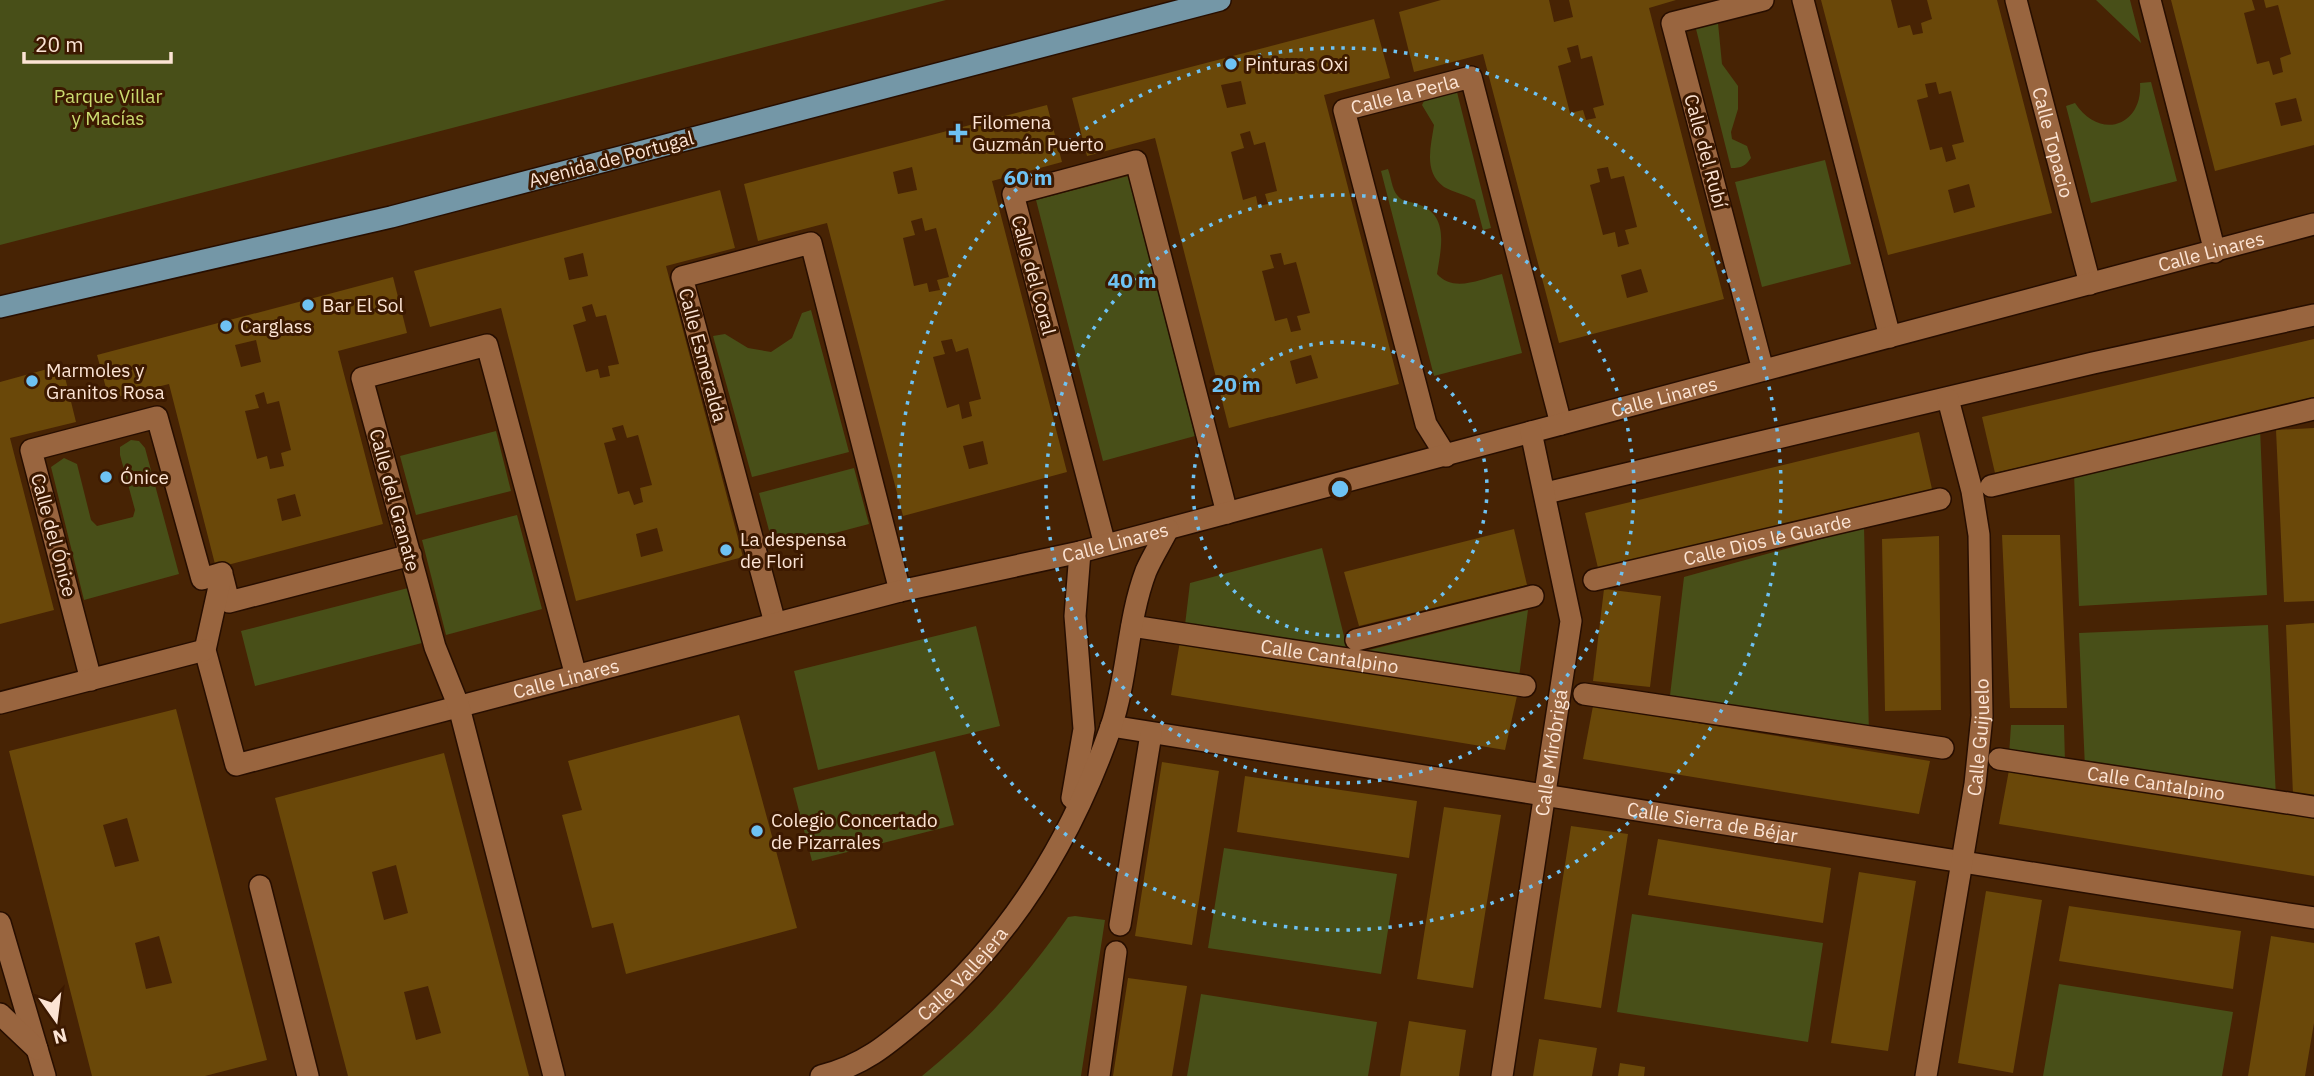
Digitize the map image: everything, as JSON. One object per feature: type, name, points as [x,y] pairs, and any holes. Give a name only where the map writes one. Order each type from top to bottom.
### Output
[{"type":"main road","name":"Avenida de Portugal","points":[[0,307],[391,217],[1220,0]]},
{"type":"street","name":"Calle del Rubí","points":[[1763,0],[1672,23],[1763,370]]},
{"type":"street","points":[[1803,0],[1890,337]]},
{"type":"street","name":"Calle Topacio","points":[[2016,0],[2090,284]]},
{"type":"street","points":[[2150,0],[2215,252]]},
{"type":"street","name":"Calle la Perla","points":[[1446,456],[1426,424],[1344,110],[1471,77],[1561,424]]},
{"type":"street","name":"Calle del Coral","points":[[1105,545],[1013,194],[1136,162],[1227,513]]},
{"type":"street","name":"Calle Linares","points":[[205,650],[236,765],[900,591],[1080,552],[2314,224]]},
{"type":"street","name":"Calle Esmeralda","points":[[775,623],[682,277],[775,252],[811,243],[900,591]]},
{"type":"street","points":[[1546,493],[2093,363],[2314,315]]},
{"type":"street","name":"Calle del Granate","points":[[554,1076],[459,707],[435,647],[362,378],[486,345],[576,676]]},
{"type":"street","name":"Calle Guijuelo","points":[[1926,1076],[1975,784],[1982,716],[1979,536],[1972,491],[1948,399]]},
{"type":"street","points":[[1991,486],[2314,409]]},
{"type":"street","name":"Calle del Ónice","points":[[91,680],[31,450],[157,417],[202,579],[222,573]]},
{"type":"street","name":"Calle Miróbriga","points":[[1502,1076],[1572,621],[1531,432]]},
{"type":"street","name":"Calle Dios le Guarde","points":[[1594,580],[1940,499]]},
{"type":"street","name":"Calle Vallejera","points":[[821,1076],[865,1062],[948,993],[994,944],[1015,915],[1067,831],[1111,726],[1146,571],[1168,529]]},
{"type":"street","name":"Calle Vallejera","points":[[1067,831],[1084,729],[1075,616],[1080,552]]},
{"type":"street","points":[[222,573],[229,602],[411,555]]},
{"type":"street","points":[[0,703],[205,650],[222,573]]},
{"type":"street","points":[[1356,640],[1533,596]]},
{"type":"street","name":"Calle Cantalpino","points":[[1132,626],[1525,686]]},
{"type":"street","points":[[1584,694],[1943,748]]},
{"type":"street","name":"Calle Sierra de Béjar","points":[[1111,726],[2314,918]]},
{"type":"street","points":[[1121,925],[1151,734]]},
{"type":"street","name":"Calle Cantalpino","points":[[2000,759],[2314,807]]},
{"type":"street","points":[[260,886],[308,1076]]},
{"type":"street","points":[[0,923],[19,980],[45,1076]]},
{"type":"street","points":[[1099,1076],[1116,953]]},
{"type":"street","points":[[19,980],[0,1014],[38,1050]]},
{"type":"green space","name":"Parque Villar y Macías","points":[[0,0],[946,0],[0,245]]},
{"type":"green space","points":[[2096,0],[2130,0],[2141,43]]},
{"type":"green space","points":[[1718,23],[1722,64],[1738,86],[1738,109],[1731,132],[1732,139],[1747,146],[1751,158],[1738,168],[1731,168],[1696,29]]},
{"type":"green space","points":[[2151,82],[2177,181],[2091,203],[2066,106],[2075,103],[2085,115],[2096,122],[2107,125],[2118,123],[2135,110],[2140,83]]},
{"type":"green space","points":[[1457,92],[1491,228],[1483,230],[1475,200],[1444,187],[1437,181],[1431,166],[1430,150],[1434,125],[1422,105],[1424,101]]},
{"type":"green space","points":[[1825,160],[1851,264],[1762,287],[1735,182]]},
{"type":"green space","points":[[1388,169],[1399,197],[1427,209],[1439,224],[1441,243],[1437,274],[1444,280],[1459,284],[1502,274],[1522,353],[1434,376],[1381,171]]},
{"type":"green space","points":[[1128,176],[1195,436],[1103,461],[1036,200]]},
{"type":"green space","points":[[811,310],[849,452],[752,477],[713,336],[725,334],[748,348],[771,352],[792,338],[802,313]]},
{"type":"green space","points":[[2260,428],[2267,595],[2079,606],[2074,474]]},
{"type":"green space","points":[[496,431],[511,491],[416,515],[400,456]]},
{"type":"green space","points":[[131,440],[139,441],[145,448],[179,574],[84,600],[51,467],[64,458],[77,464],[91,520],[97,526],[133,517],[135,510],[120,455],[120,447]]},
{"type":"green space","points":[[854,468],[869,524],[774,549],[759,493]]},
{"type":"green space","points":[[517,515],[542,609],[446,635],[422,540]]},
{"type":"green space","points":[[1864,527],[1869,734],[1669,704],[1684,577]]},
{"type":"green space","points":[[1322,548],[1348,652],[1185,625],[1190,583]]},
{"type":"green space","points":[[408,588],[422,643],[255,686],[241,631]]},
{"type":"green space","points":[[1528,610],[1519,677],[1365,651]]},
{"type":"green space","points":[[2268,625],[2276,798],[2085,768],[2079,633]]},
{"type":"green space","points":[[976,626],[1000,726],[818,770],[794,671]]},
{"type":"green space","points":[[2011,725],[2064,725],[2065,763],[2009,755]]},
{"type":"green space","points":[[935,751],[954,825],[812,861],[793,788]]},
{"type":"green space","points":[[1224,848],[1397,874],[1381,974],[1208,948]]},
{"type":"green space","points":[[1632,914],[1823,943],[1808,1042],[1617,1012]]},
{"type":"green space","points":[[1068,917],[1105,920],[1081,1076],[922,1076],[982,1022],[1018,982]]},
{"type":"green space","points":[[2059,984],[2233,1012],[2222,1076],[2043,1076]]},
{"type":"green space","points":[[1201,994],[1377,1022],[1368,1076],[1187,1076]]},
{"type":"building","points":[[1441,0],[1549,0],[1554,22],[1573,17],[1569,0],[1676,0],[1649,8],[1724,299],[1559,343],[1483,54],[1414,72],[1399,12]],"holes":[[[1578,45],[1581,59],[1592,56],[1604,105],[1593,108],[1596,118],[1586,120],[1583,110],[1570,113],[1558,66],[1571,62],[1567,48]],[[1608,167],[1611,179],[1624,176],[1637,227],[1625,230],[1629,244],[1618,247],[1615,232],[1603,235],[1590,185],[1600,182],[1597,169]],[[1641,269],[1648,292],[1627,298],[1621,275]]]},
{"type":"building","points":[[1821,0],[1891,0],[1898,28],[1910,25],[1913,35],[1923,33],[1921,23],[1932,19],[1927,0],[1997,0],[2052,213],[1888,255]],"holes":[[[1936,82],[1939,94],[1951,91],[1964,142],[1952,145],[1956,159],[1946,162],[1942,147],[1930,150],[1917,100],[1928,97],[1925,84]],[[1969,184],[1975,207],[1954,213],[1948,190]]]},
{"type":"building","points":[[2171,0],[2252,0],[2255,10],[2244,13],[2257,64],[2269,61],[2273,75],[2283,72],[2280,58],[2291,54],[2278,5],[2266,8],[2264,0],[2314,0],[2314,145],[2215,171]],"holes":[[[2296,98],[2302,121],[2281,126],[2275,103]]]},
{"type":"building","points":[[1374,19],[1390,78],[1324,95],[1399,384],[1229,428],[1155,138],[1087,156],[1072,98]],"holes":[[[1241,81],[1246,104],[1227,108],[1221,85]],[[1250,131],[1254,145],[1265,142],[1277,191],[1265,194],[1268,204],[1258,206],[1256,196],[1243,200],[1231,152],[1244,148],[1240,134]],[[1281,253],[1284,265],[1296,262],[1310,313],[1297,316],[1301,330],[1291,332],[1287,318],[1275,321],[1262,271],[1274,268],[1270,255]],[[1311,355],[1318,378],[1296,384],[1290,361]]]},
{"type":"building","points":[[1047,105],[1062,162],[992,181],[1067,472],[903,516],[827,223],[758,241],[744,184]],"holes":[[[912,167],[917,190],[898,194],[893,172]],[[922,218],[925,231],[936,228],[949,277],[937,280],[940,290],[929,292],[927,283],[914,286],[903,238],[915,235],[911,221]],[[952,339],[956,352],[968,348],[981,399],[969,402],[972,416],[962,419],[959,404],[947,408],[933,357],[945,354],[941,341]],[[983,441],[988,464],[969,469],[963,446]]]},
{"type":"building","points":[[720,190],[735,248],[666,266],[743,557],[576,601],[501,308],[430,327],[414,271]],"holes":[[[583,253],[588,276],[569,280],[564,258]],[[592,304],[596,317],[606,315],[619,364],[608,366],[610,376],[600,378],[598,369],[586,372],[573,325],[586,321],[582,307]],[[623,425],[627,438],[638,435],[652,485],[640,488],[643,502],[634,505],[629,491],[618,494],[604,443],[616,440],[612,428]],[[657,528],[663,551],[641,557],[636,534]]]},
{"type":"building","points":[[393,277],[407,333],[338,351],[383,524],[216,568],[169,384],[109,399],[97,355]],"holes":[[[256,340],[261,362],[241,367],[235,345]],[[264,392],[267,404],[279,401],[291,450],[281,453],[284,466],[270,469],[267,456],[257,459],[245,411],[259,408],[255,395]],[[295,494],[301,516],[282,521],[277,499]]]},
{"type":"building","points":[[2314,339],[2314,399],[1995,473],[1982,417]]},
{"type":"building","points":[[62,365],[76,422],[10,438],[54,610],[0,624],[0,382]]},
{"type":"building","points":[[2314,428],[2314,601],[2284,602],[2276,430]]},
{"type":"building","points":[[1919,432],[1932,489],[1598,568],[1585,513]]},
{"type":"building","points":[[1514,529],[1527,585],[1359,626],[1344,572]]},
{"type":"building","points":[[2002,535],[2060,535],[2067,708],[2010,708]]},
{"type":"building","points":[[1939,536],[1941,710],[1885,711],[1882,539]]},
{"type":"building","points":[[1604,589],[1661,596],[1650,687],[1593,681]]},
{"type":"building","points":[[2314,623],[2314,796],[2293,795],[2286,625]]},
{"type":"building","points":[[1180,641],[1517,696],[1505,750],[1171,695]]},
{"type":"building","points":[[1593,706],[1930,761],[1919,814],[1583,759]]},
{"type":"building","points":[[176,709],[267,1060],[205,1076],[92,1076],[9,751]],"holes":[[[127,818],[139,861],[115,867],[103,825]],[[159,936],[172,983],[146,989],[135,943]]]},
{"type":"building","points":[[739,715],[797,928],[626,974],[613,923],[592,928],[562,815],[582,810],[568,761]]},
{"type":"building","points":[[444,753],[529,1076],[348,1076],[275,798]],"holes":[[[396,865],[408,913],[384,920],[372,872]],[[428,986],[441,1033],[416,1040],[404,992]]]},
{"type":"building","points":[[1162,762],[1219,771],[1192,945],[1135,936]]},
{"type":"building","points":[[2009,770],[2314,817],[2314,876],[1999,824]]},
{"type":"building","points":[[1245,776],[1417,801],[1409,858],[1237,832]]},
{"type":"building","points":[[1444,807],[1501,815],[1473,988],[1417,979]]},
{"type":"building","points":[[1571,826],[1628,834],[1601,1008],[1544,999]]},
{"type":"building","points":[[1658,839],[1831,868],[1823,923],[1648,895]]},
{"type":"building","points":[[1859,872],[1916,881],[1888,1051],[1831,1043]]},
{"type":"building","points":[[1986,891],[2042,900],[2013,1073],[1958,1063]]},
{"type":"building","points":[[2069,906],[2241,931],[2233,989],[2059,961]]},
{"type":"building","points":[[2271,936],[2314,943],[2314,1023],[2305,1076],[2248,1076]]},
{"type":"building","points":[[1128,978],[1187,986],[1172,1076],[1113,1076]]},
{"type":"building","points":[[1409,1021],[1466,1030],[1459,1076],[1400,1076]]},
{"type":"building","points":[[1539,1039],[1597,1048],[1592,1076],[1533,1076]]},
{"type":"building","points":[[1620,1063],[1645,1067],[1644,1076],[1618,1076]]},
{"type":"place","name":"Pinturas Oxi","points":[[1231,64]]},
{"type":"place","name":"Filomena Guzmán Puerto","points":[[958,133]]},
{"type":"place","name":"Bar El Sol","points":[[308,305]]},
{"type":"place","name":"Carglass","points":[[226,326]]},
{"type":"place","name":"Marmoles y Granitos Rosa","points":[[32,381]]},
{"type":"place","name":"Ónice","points":[[106,477]]},
{"type":"place","name":"La despensa de Flori","points":[[726,550]]},
{"type":"place","name":"Colegio Concertado de Pizarrales","points":[[757,831]]}]
